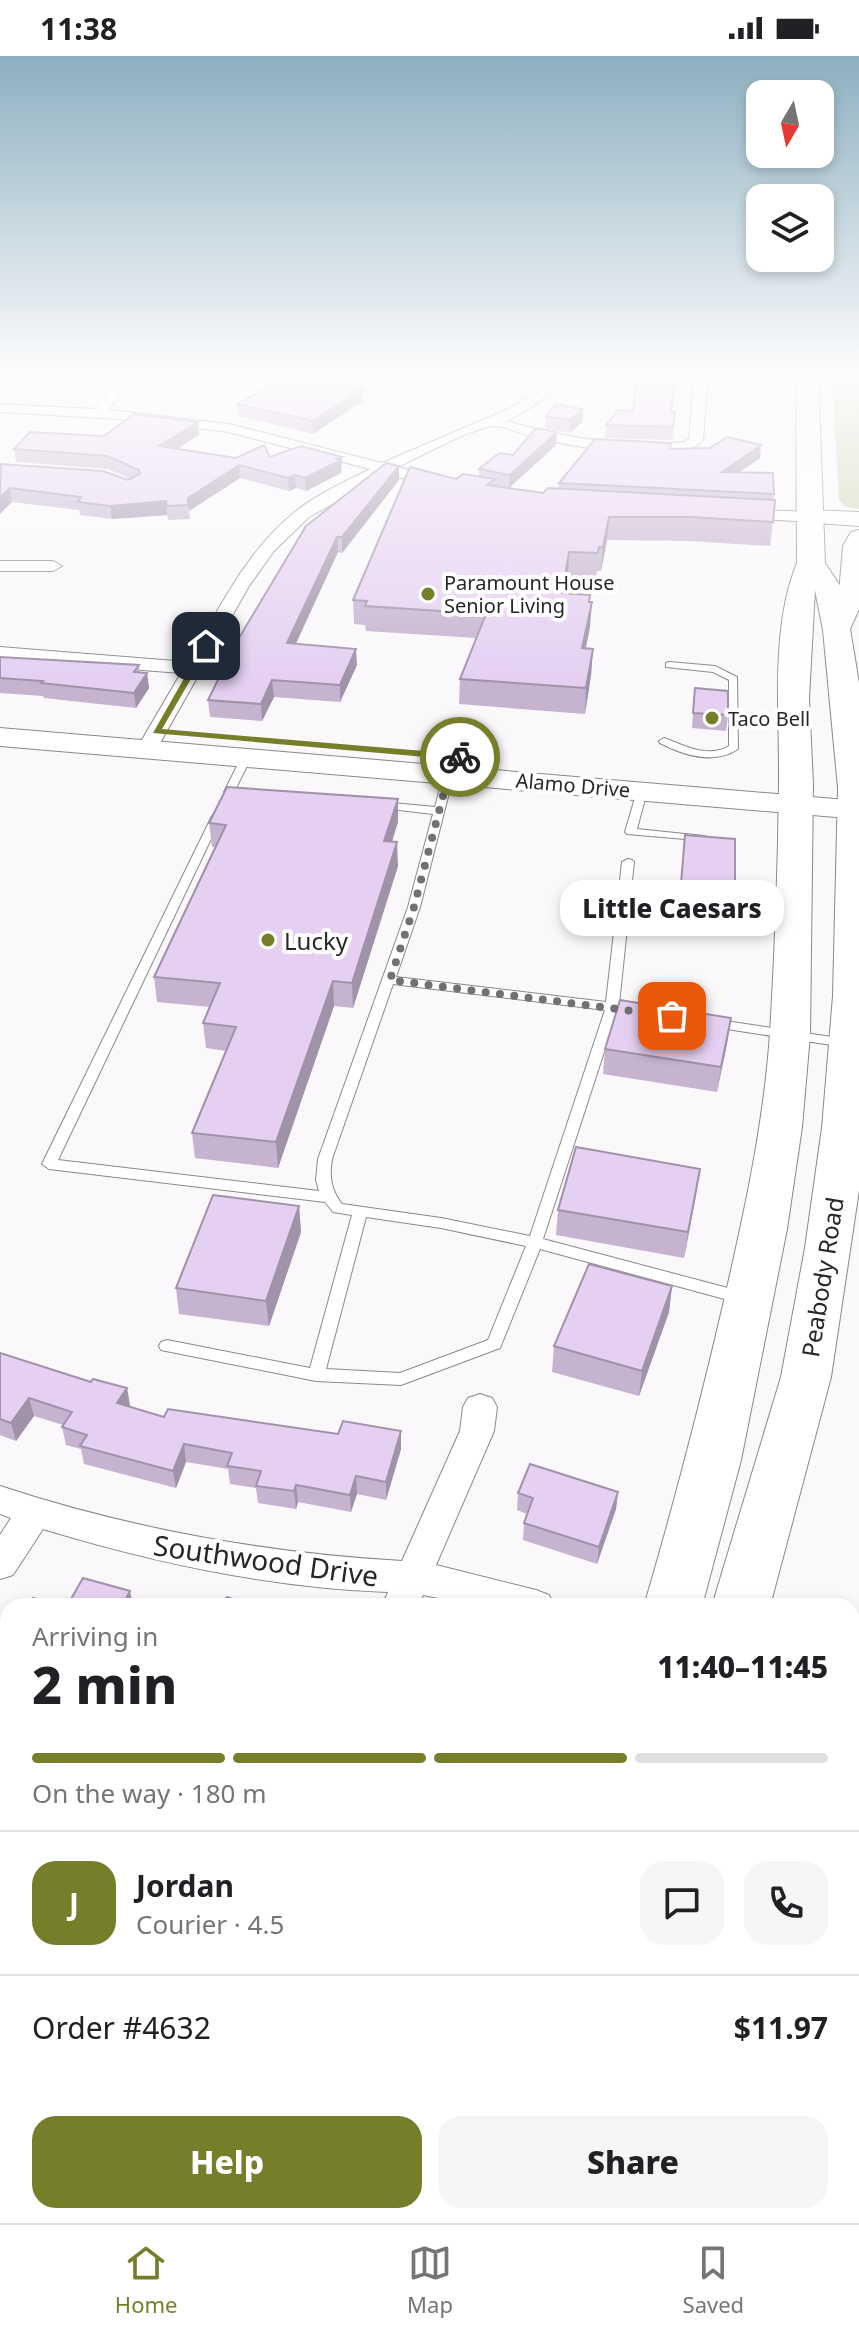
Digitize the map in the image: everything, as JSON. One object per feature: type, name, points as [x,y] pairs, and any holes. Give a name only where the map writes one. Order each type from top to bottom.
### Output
[{"type":"main road","points":[[675,1598],[714,1460],[764,1229],[790,1035],[795,794],[793,698],[801,588],[811,563],[810,476]]},
{"type":"main road","points":[[811,517],[859,519]]},
{"type":"main road","points":[[838,630],[852,593],[855,546],[859,537]]},
{"type":"main road","name":"Peabody Road","points":[[743,1598],[806,1377],[829,1248],[844,1128],[850,1043],[856,922],[857,799],[838,630],[830,592],[811,563]]},
{"type":"main road","name":"Alamo Drive","points":[[0,718],[151,740],[246,758],[455,764],[642,791],[795,794]]},
{"type":"main road","name":"Alamo Drive","points":[[0,737],[151,740],[857,799]]},
{"type":"street","points":[[151,740],[248,573],[270,542],[322,501],[372,476]]},
{"type":"street","points":[[414,476],[456,487]]},
{"type":"street","points":[[718,513],[811,517]]},
{"type":"street","points":[[0,566],[53,566]]},
{"type":"street","points":[[0,653],[194,668]]},
{"type":"street","points":[[407,1592],[477,1431],[480,1407]]},
{"type":"street","name":"Southwood Drive","points":[[0,1500],[124,1540],[206,1556],[339,1574],[407,1592],[469,1586],[509,1598]]},
{"type":"street","points":[[0,1564],[35,1512]]},
{"type":"lane","points":[[664,741],[691,752],[727,753],[734,747],[734,679],[715,669],[669,665]]},
{"type":"lane","points":[[246,758],[49,1164],[328,1197]]},
{"type":"lane","points":[[455,764],[390,980],[325,1159],[322,1176],[328,1197],[338,1208],[441,1223],[535,1242],[749,1299]]},
{"type":"lane","points":[[642,791],[631,832],[713,840]]},
{"type":"lane","points":[[229,792],[244,793]]},
{"type":"lane","points":[[364,804],[439,811]]},
{"type":"lane","points":[[167,1346],[316,1375],[401,1379],[494,1344],[535,1242],[612,1007],[628,862]]},
{"type":"lane","points":[[390,980],[642,1012]]},
{"type":"lane","points":[[702,1021],[850,1043]]},
{"type":"lane","points":[[316,1375],[360,1211]]},
{"type":"green space","points":[[838,476],[859,476],[859,509],[845,507],[839,500]]},
{"type":"building","points":[[1,476],[117,476],[128,480],[136,476],[222,476],[188,498],[188,505],[167,506],[166,501],[110,506],[78,502],[81,497],[10,488],[0,498]]},
{"type":"building","points":[[369,476],[391,476],[342,537],[337,537],[287,643],[356,649],[340,685],[272,680],[261,704],[208,700],[236,643],[306,526]]},
{"type":"building","points":[[406,476],[456,479],[477,476],[495,479],[487,485],[543,493],[548,488],[775,500],[773,522],[691,517],[609,517],[603,547],[599,547],[598,553],[569,552],[562,593],[590,595],[589,602],[592,602],[582,648],[593,649],[586,688],[460,679],[486,614],[365,606],[367,601],[353,600]]},
{"type":"building","points":[[565,476],[773,476],[774,494],[559,483]]},
{"type":"building","points":[[0,657],[139,665],[134,672],[147,673],[134,693],[41,683],[43,681],[0,678]]},
{"type":"building","points":[[695,688],[728,691],[728,715],[693,713]]},
{"type":"building","points":[[227,787],[398,799],[384,841],[397,842],[352,983],[333,981],[276,1142],[192,1133],[236,1027],[203,1023],[220,983],[154,977],[226,825],[209,823]]},
{"type":"building","points":[[685,835],[735,839],[735,895],[711,893],[711,898],[680,896]]},
{"type":"building","points":[[620,1000],[731,1018],[721,1067],[605,1049]]},
{"type":"building","points":[[576,1147],[700,1169],[688,1232],[558,1210]]},
{"type":"building","points":[[213,1195],[299,1206],[266,1301],[176,1288]]},
{"type":"building","points":[[589,1264],[672,1286],[642,1371],[554,1346]]},
{"type":"building","points":[[0,1353],[91,1382],[93,1379],[127,1388],[117,1403],[164,1417],[168,1409],[338,1434],[343,1421],[401,1431],[386,1482],[356,1476],[350,1495],[296,1485],[294,1491],[256,1486],[261,1471],[227,1466],[232,1453],[184,1444],[173,1471],[80,1446],[87,1435],[62,1427],[72,1412],[29,1398],[11,1423],[0,1419]]},
{"type":"building","points":[[530,1464],[618,1492],[599,1547],[524,1523],[533,1498],[518,1493]]},
{"type":"building","points":[[83,1578],[130,1591],[126,1598],[72,1598]]},
{"type":"way so far","points":[[460,757],[449,773],[414,907],[390,980],[672,1016]]},
{"type":"place","name":"Paramount House Senior Living","points":[[428,594]]},
{"type":"place","name":"Taco Bell","points":[[712,718]]},
{"type":"place","name":"Lucky","points":[[268,940]]},
{"type":"place","name":"Little Caesars","points":[[672,1016]]},
{"type":"route","points":[[206,646],[156,731],[460,757]]}]
